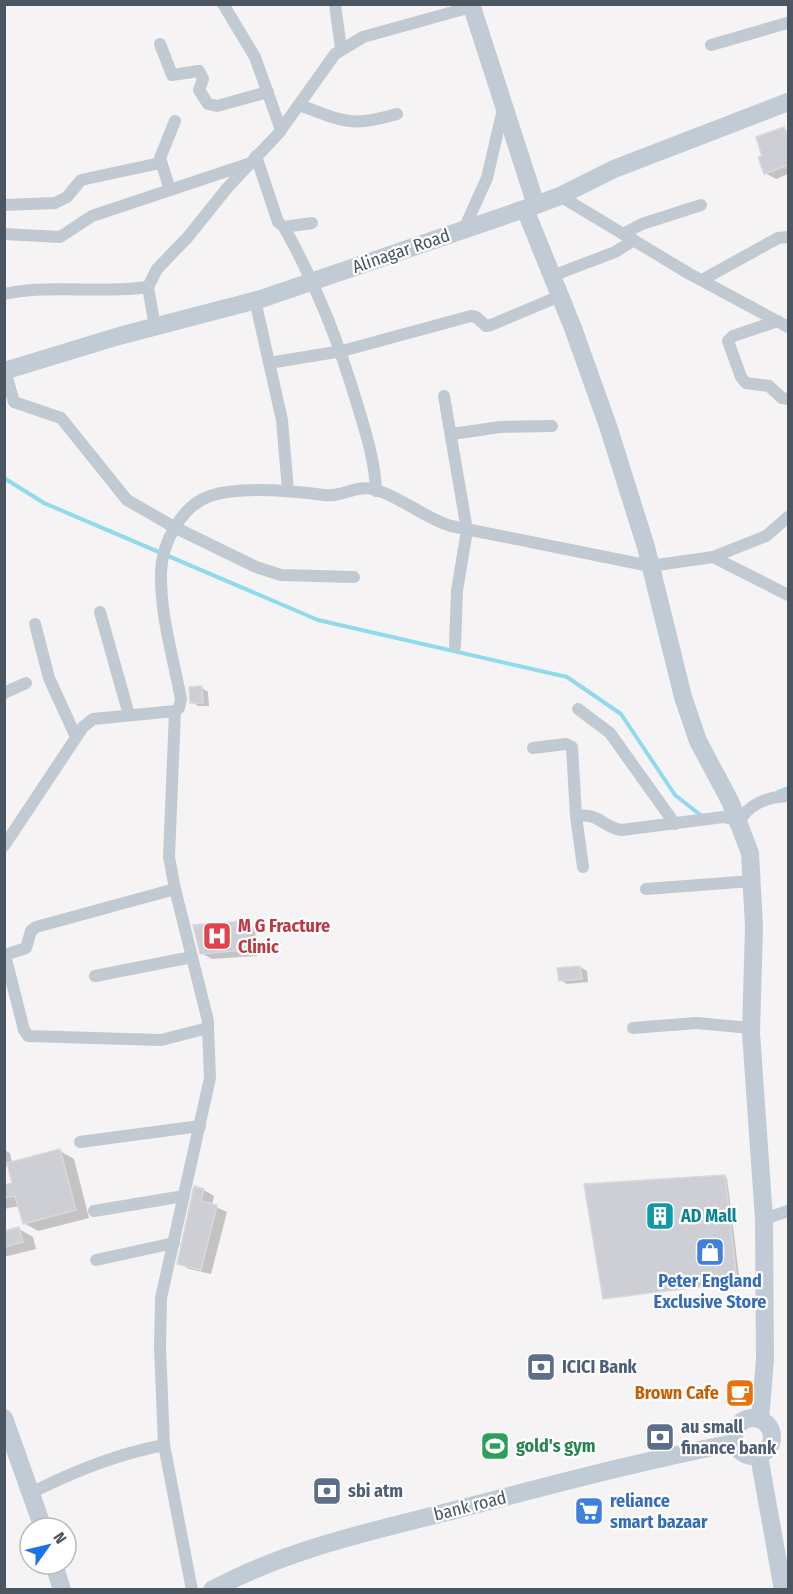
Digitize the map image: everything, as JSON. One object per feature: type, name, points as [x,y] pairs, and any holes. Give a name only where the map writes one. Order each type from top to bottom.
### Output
[{"type":"main road","points":[[471,6],[504,107],[530,207],[552,276],[608,426],[650,566],[698,741],[736,818],[750,854],[754,926],[751,1028],[764,1219],[765,1426],[768,1449],[759,1456],[747,1455],[734,1443],[735,1431],[741,1421],[765,1426],[789,1425]]},
{"type":"main road","name":"Alinagar Road","points":[[5,371],[255,300],[464,230],[560,196],[614,169],[789,102]]},
{"type":"main road","points":[[6,1428],[39,1516]]},
{"type":"main road","name":"bank road","points":[[212,1590],[275,1560],[348,1538],[660,1457],[734,1443]]},
{"type":"main road","points":[[759,1456],[783,1590]]},
{"type":"street","points":[[223,4],[255,57],[281,130]]},
{"type":"street","points":[[335,4],[340,49]]},
{"type":"street","points":[[155,327],[148,287],[157,269],[281,130],[340,49],[363,37],[471,6]]},
{"type":"street","points":[[711,45],[788,23]]},
{"type":"street","points":[[160,44],[171,75],[200,71],[203,79],[199,90],[208,104],[217,106],[268,92]]},
{"type":"street","points":[[299,105],[354,123],[369,122],[397,114]]},
{"type":"street","points":[[464,230],[487,178],[504,107]]},
{"type":"street","points":[[170,190],[160,163],[175,121]]},
{"type":"street","points":[[4,234],[60,237],[92,216],[253,160]]},
{"type":"street","points":[[253,160],[278,222],[284,227],[314,281],[342,351],[374,462],[376,491]]},
{"type":"street","points":[[4,205],[55,202],[67,197],[76,183],[81,180],[160,163]]},
{"type":"street","points":[[560,196],[702,280],[783,324]]},
{"type":"street","points":[[552,276],[615,252],[642,224],[701,205]]},
{"type":"street","points":[[284,227],[312,222]]},
{"type":"street","points":[[702,280],[778,238],[789,237]]},
{"type":"street","points":[[4,294],[29,289],[109,292],[148,287]]},
{"type":"street","points":[[269,363],[342,351],[471,316],[476,317],[486,326],[491,325],[560,296]]},
{"type":"street","points":[[255,300],[284,436],[288,490]]},
{"type":"street","points":[[783,324],[730,338],[728,344],[746,383],[769,386],[782,398],[789,399]]},
{"type":"street","points":[[5,371],[14,402],[61,418],[127,500],[174,527],[256,567],[281,575],[354,577]]},
{"type":"street","points":[[444,396],[466,530],[457,591],[455,646]]},
{"type":"street","points":[[452,434],[500,427],[552,426]]},
{"type":"street","points":[[4,846],[76,737],[93,719],[175,711],[179,708],[181,699],[162,600],[164,553],[174,527],[195,506],[211,495],[288,490],[328,496],[358,488],[376,491],[434,521],[466,530],[524,538],[650,566],[713,557],[766,536],[789,517]]},
{"type":"street","points":[[713,557],[789,595]]},
{"type":"street","points":[[100,612],[129,715]]},
{"type":"street","points":[[35,624],[49,678],[76,737]]},
{"type":"street","points":[[4,693],[26,683]]},
{"type":"street","points":[[578,709],[610,733],[675,824]]},
{"type":"street","points":[[175,711],[169,857],[208,1028],[210,1078],[161,1299],[160,1348],[164,1445],[192,1590]]},
{"type":"street","points":[[533,748],[566,744],[572,747],[576,816],[583,867]]},
{"type":"street","points":[[576,816],[594,815],[612,827],[622,830],[723,817],[736,818],[752,806],[769,798],[789,796]]},
{"type":"street","points":[[646,889],[752,881]]},
{"type":"street","points":[[175,889],[36,927],[31,931],[26,948],[4,955],[9,995],[24,1030],[33,1037],[166,1040],[208,1028]]},
{"type":"street","points":[[95,976],[192,957]]},
{"type":"street","points":[[633,1028],[696,1023],[751,1028]]},
{"type":"street","points":[[80,1142],[200,1126]]},
{"type":"street","points":[[93,1211],[184,1196]]},
{"type":"street","points":[[764,1219],[789,1211]]},
{"type":"street","points":[[96,1260],[174,1243]]},
{"type":"street","points":[[31,1493],[70,1473],[130,1451],[164,1445]]},
{"type":"building","points":[[784,127],[789,140],[789,165],[764,174],[758,157],[762,156],[756,137]]},
{"type":"building","points":[[202,686],[203,703],[190,703],[189,687]]},
{"type":"building","points":[[245,921],[247,950],[200,954],[193,925]]},
{"type":"building","points":[[580,966],[582,979],[559,981],[557,968]]},
{"type":"building","points":[[60,1149],[76,1210],[23,1224],[15,1196],[4,1198],[4,1185],[12,1183],[7,1163]]},
{"type":"building","name":"AD Mall","points":[[725,1175],[737,1282],[603,1299],[584,1184]]},
{"type":"building","points":[[194,1186],[204,1189],[201,1201],[217,1205],[201,1270],[177,1264]]},
{"type":"building","points":[[19,1227],[23,1242],[4,1247],[4,1231]]},
{"type":"waterway","points":[[4,478],[44,503],[318,620],[567,677],[621,714],[675,795],[703,817]]},
{"type":"waterway","points":[[778,792],[788,788]]},
{"type":"place","name":"M G Fracture Clinic","points":[[217,936]]},
{"type":"place","name":"AD Mall","points":[[660,1216]]},
{"type":"place","name":"Peter England Exclusive Store","points":[[710,1252]]},
{"type":"place","name":"ICICI Bank","points":[[541,1367]]},
{"type":"place","name":"Brown Cafe","points":[[740,1393]]},
{"type":"place","name":"au small finance bank","points":[[660,1437]]},
{"type":"place","name":"gold's gym","points":[[495,1446]]},
{"type":"place","name":"sbi atm","points":[[327,1491]]},
{"type":"place","name":"reliance smart bazaar","points":[[589,1511]]}]
